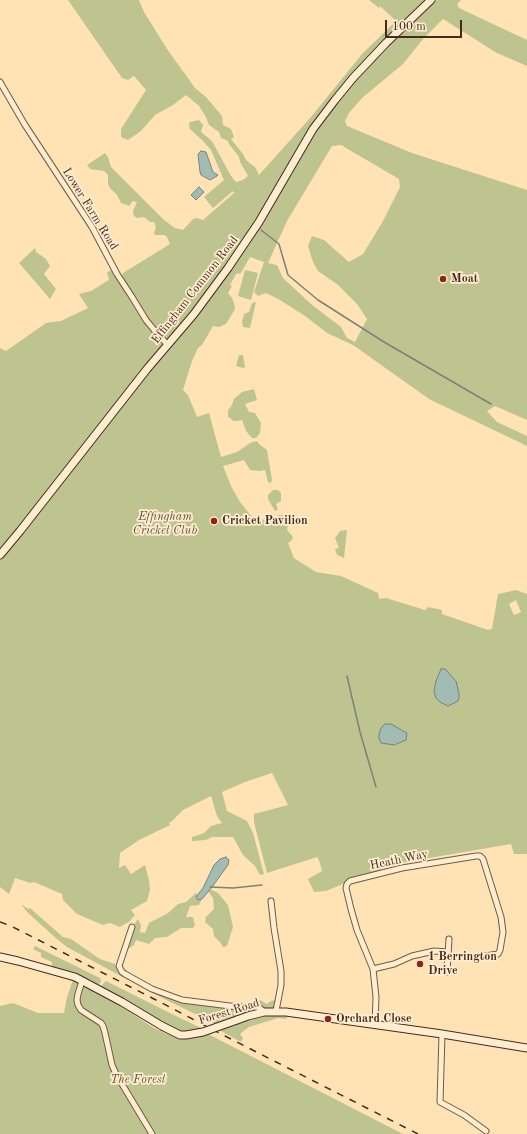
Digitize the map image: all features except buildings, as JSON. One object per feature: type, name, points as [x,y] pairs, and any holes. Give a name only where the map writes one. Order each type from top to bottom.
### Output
[{"type":"street","name":"Effingham Common Road","points":[[0,554],[6,549],[42,504],[167,344],[198,308],[243,247],[313,129],[335,100],[353,78],[386,43],[431,0]]},
{"type":"street","name":"Lower Farm Road","points":[[0,82],[29,131],[92,227],[117,274],[146,320],[167,344]]},
{"type":"street","name":"Heath Way","points":[[375,1025],[376,997],[373,969],[357,930],[346,888],[348,882],[402,868],[480,856],[501,917],[503,932],[498,954],[479,957]]},
{"type":"street","points":[[271,901],[281,971],[281,985],[276,1011]]},
{"type":"street","points":[[132,927],[119,966],[125,974],[152,989],[182,1000],[238,1007],[257,1007],[264,1012]]},
{"type":"street","points":[[447,972],[448,939]]},
{"type":"street","points":[[373,969],[412,956],[434,951],[448,952]]},
{"type":"street","name":"Forest Road","points":[[0,957],[67,974],[122,1002],[180,1035],[203,1032],[248,1016],[276,1011],[328,1017],[527,1048]]},
{"type":"street","points":[[82,981],[77,1000],[78,1005],[81,1010],[101,1023],[103,1026],[109,1056],[114,1070],[152,1134]]},
{"type":"street","points":[[442,1034],[440,1102],[464,1115],[486,1131]]},
{"type":"green space","name":"Effingham Cricket Club","points":[[68,0],[139,0],[144,12],[167,49],[195,88],[206,97],[222,116],[223,125],[231,129],[234,137],[231,139],[246,160],[255,167],[259,175],[311,117],[362,54],[396,21],[380,6],[379,8],[369,0],[461,0],[457,4],[459,8],[527,40],[527,66],[497,53],[443,19],[423,39],[403,64],[362,98],[349,113],[345,121],[347,126],[412,153],[527,190],[527,420],[495,406],[487,411],[497,422],[527,436],[527,446],[429,399],[353,345],[327,333],[305,316],[280,300],[266,293],[258,296],[254,292],[264,262],[250,257],[241,273],[236,274],[230,285],[232,286],[228,293],[232,298],[235,309],[226,324],[219,327],[213,326],[202,345],[198,348],[192,361],[183,390],[188,395],[197,417],[209,413],[221,457],[237,452],[250,443],[257,441],[267,450],[272,480],[271,483],[268,482],[265,470],[250,470],[244,460],[223,466],[231,486],[240,502],[252,517],[273,522],[274,517],[276,518],[279,515],[290,516],[293,520],[288,525],[287,530],[293,537],[288,543],[294,558],[316,572],[341,576],[378,593],[379,599],[386,598],[425,610],[428,607],[442,610],[442,614],[488,630],[492,629],[498,594],[516,590],[527,594],[527,854],[514,854],[511,844],[406,862],[381,868],[379,877],[352,884],[343,884],[326,891],[314,892],[308,879],[322,871],[317,857],[267,873],[254,822],[254,814],[288,805],[272,773],[222,792],[227,811],[247,821],[253,833],[264,874],[260,875],[255,866],[243,855],[233,837],[212,837],[206,840],[192,841],[192,837],[204,833],[211,826],[222,823],[217,816],[211,796],[183,810],[169,823],[170,825],[139,840],[120,853],[119,868],[125,865],[131,874],[145,865],[150,890],[147,901],[131,910],[135,915],[129,922],[120,927],[110,923],[103,925],[77,914],[63,900],[62,894],[34,882],[30,883],[15,878],[9,894],[0,887],[0,348],[6,351],[46,323],[61,321],[88,308],[79,294],[91,291],[109,280],[107,272],[112,270],[119,280],[123,273],[170,244],[167,237],[164,235],[155,235],[154,233],[156,227],[154,222],[150,222],[144,217],[137,218],[134,216],[133,211],[137,202],[133,201],[129,206],[121,203],[117,195],[108,184],[108,175],[104,171],[90,169],[87,165],[105,153],[111,167],[164,220],[175,228],[183,230],[193,219],[197,218],[203,220],[234,193],[233,191],[213,208],[204,197],[224,180],[211,150],[190,129],[190,122],[199,120],[203,125],[201,132],[212,141],[231,176],[236,182],[243,180],[248,176],[240,162],[239,157],[228,141],[221,138],[219,132],[209,125],[199,106],[186,95],[173,105],[155,115],[141,131],[128,140],[121,137],[121,129],[146,90],[134,76],[128,80],[122,78]],"holes":[[[341,145],[399,179],[400,187],[383,221],[363,254],[349,262],[324,240],[312,236],[308,246],[313,262],[318,271],[338,285],[357,304],[367,319],[355,342],[347,338],[341,327],[311,304],[283,278],[277,265],[268,263],[287,221],[332,146]],[[516,600],[521,612],[514,615],[509,604]]]},
{"type":"green space","points":[[35,248],[36,252],[46,259],[50,266],[44,274],[56,289],[50,299],[19,263]]},
{"type":"green space","points":[[245,270],[258,273],[251,300],[238,296]]},
{"type":"green space","points":[[256,302],[250,328],[243,327],[242,321],[244,314],[249,312],[252,303]]},
{"type":"green space","points":[[239,355],[243,355],[245,367],[243,368],[236,366]]},
{"type":"green space","points":[[254,389],[257,400],[245,404],[249,412],[255,413],[261,423],[260,433],[256,438],[252,438],[246,431],[242,420],[233,421],[228,417],[228,410],[234,399],[242,392]]},
{"type":"green space","points":[[273,490],[278,490],[281,493],[281,501],[276,504],[278,510],[275,511],[268,499],[268,495]]},
{"type":"green space","points":[[347,530],[344,558],[337,555],[335,549],[339,548],[335,538],[340,531]]},
{"type":"green space","points":[[210,889],[218,893],[228,905],[233,927],[227,946],[223,947],[214,936],[213,929],[205,922],[206,917],[214,909],[213,898],[208,891]]},
{"type":"green space","points":[[196,893],[198,894],[196,897],[198,900],[201,899],[201,901],[199,905],[190,906],[186,917],[193,917],[195,925],[193,928],[181,928],[167,937],[155,938],[149,944],[136,940],[134,945],[126,949],[135,923],[138,919],[141,925],[140,932],[145,933],[149,923],[168,913],[178,904],[186,902]]},
{"type":"green space","points":[[22,905],[28,909],[30,908],[63,937],[71,939],[100,959],[115,964],[117,970],[126,977],[177,1001],[257,1009],[258,1011],[226,1019],[216,1024],[152,993],[67,947],[27,912]]},
{"type":"green space","points":[[35,946],[100,978],[101,981],[99,985],[74,972],[52,967],[52,962],[41,957],[41,953],[33,949]]},
{"type":"green space","name":"The Forest","points":[[73,980],[122,1007],[154,1028],[172,1036],[185,1039],[196,1038],[208,1034],[403,1134],[0,1134],[0,1006],[13,1003],[38,1013],[64,1013],[67,997]]},
{"type":"green space","points":[[106,981],[201,1028],[194,1031],[173,1030],[101,986]]},
{"type":"green space","points":[[260,1000],[267,1004],[276,1000],[275,1009],[265,1010],[262,1006],[256,1005]]},
{"type":"green space","points":[[287,1014],[287,1019],[278,1018],[249,1027],[240,1034],[243,1038],[241,1042],[219,1030],[265,1015]]},
{"type":"water","points":[[201,151],[206,152],[213,172],[218,175],[210,180],[201,175],[200,172],[198,154]]},
{"type":"water","points":[[199,187],[204,192],[196,200],[191,195]]},
{"type":"water","points":[[441,669],[445,669],[456,681],[459,694],[458,701],[448,706],[436,698],[434,691]]},
{"type":"water","points":[[385,724],[391,724],[407,733],[406,740],[394,745],[381,743],[379,734],[381,728]]},
{"type":"water","points":[[226,857],[229,860],[228,865],[202,899],[198,900],[196,897],[203,888],[214,865],[220,859]]},
{"type":"waterway","points":[[261,230],[279,244],[288,275],[318,300],[384,342],[491,404]]},
{"type":"waterway","points":[[347,676],[360,732],[376,787]]},
{"type":"waterway","points":[[210,887],[233,888],[262,885]]},
{"type":"railway","points":[[0,922],[11,926],[418,1134]]},
{"type":"place","name":"Moat","points":[[443,279]]},
{"type":"place","name":"Cricket Pavilion","points":[[214,521]]},
{"type":"place","name":"1 Berrington Drive","points":[[420,964]]},
{"type":"place","name":"Orchard Close","points":[[328,1019]]}]
